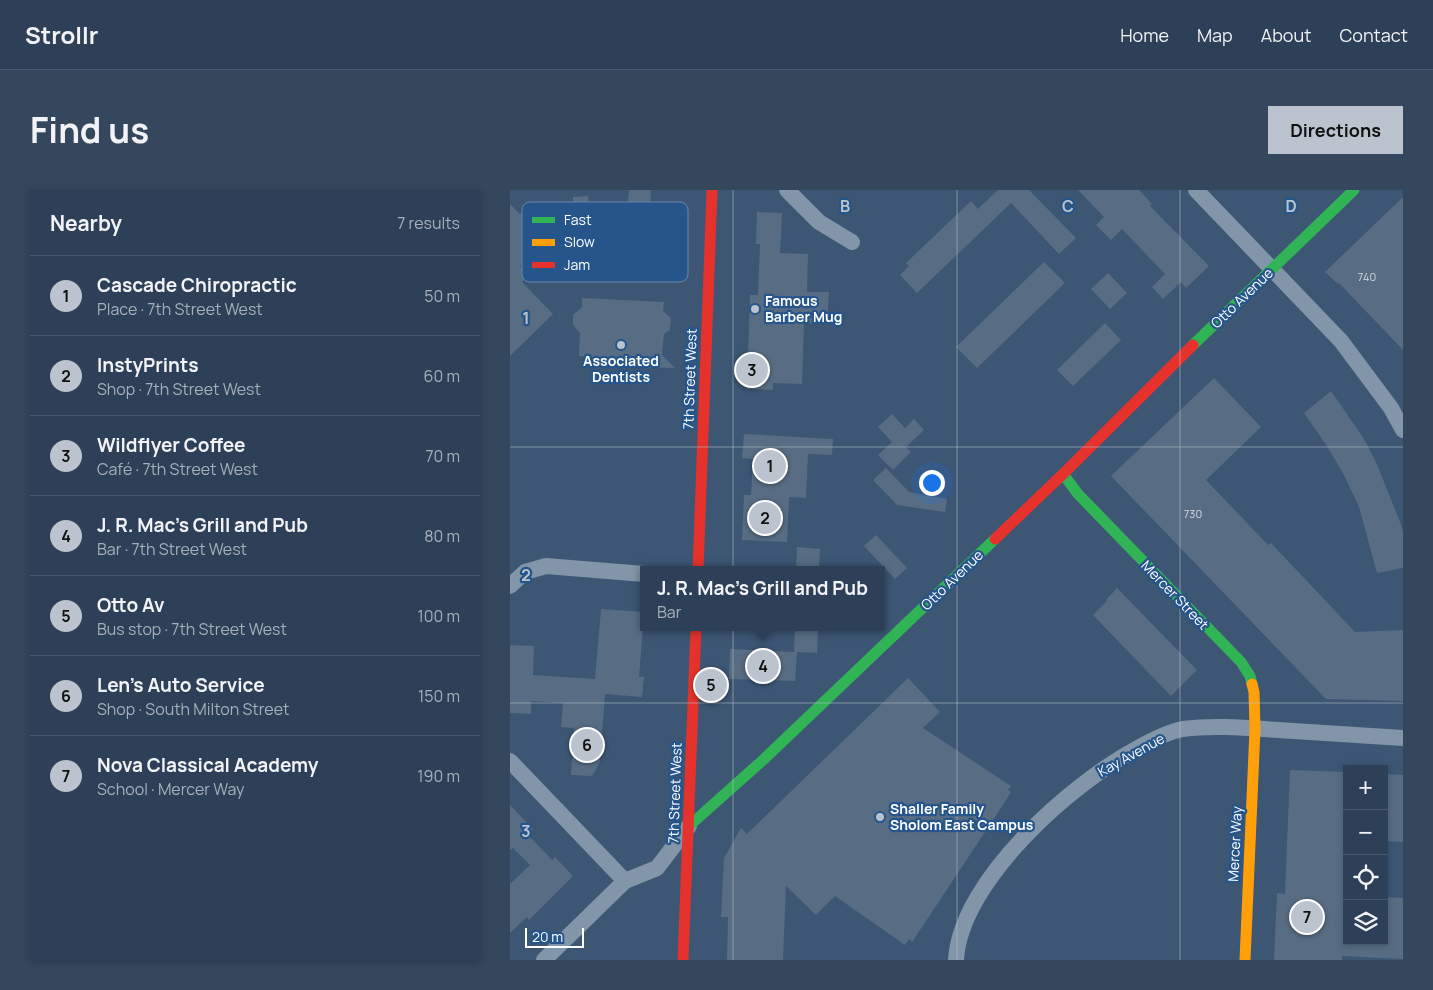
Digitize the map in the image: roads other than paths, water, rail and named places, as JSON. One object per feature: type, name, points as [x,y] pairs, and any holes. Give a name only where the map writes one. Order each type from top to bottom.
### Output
[{"type":"street","name":"7th Street West","points":[[698,566],[712,190]]},
{"type":"street","points":[[787,190],[819,222],[852,242]]},
{"type":"street","points":[[1196,190],[1341,341],[1391,408],[1403,430]]},
{"type":"street","name":"Otto Avenue","points":[[544,960],[625,881],[657,868],[689,826],[763,760],[1063,474],[1354,190]]},
{"type":"street","name":"Mercer Street","points":[[1063,474],[1078,494],[1240,662],[1250,676],[1254,692],[1255,729]]},
{"type":"street","points":[[510,586],[525,572],[546,566],[640,574]]},
{"type":"street","name":"7th Street West","points":[[684,960],[696,631]]},
{"type":"street","name":"Kay Avenue","points":[[956,960],[961,935],[970,912],[991,877],[1008,855],[1051,810],[1098,771],[1158,736],[1182,730],[1221,728],[1403,738]]},
{"type":"street","name":"Mercer Way","points":[[1244,960],[1255,729]]},
{"type":"street","points":[[510,761],[625,881]]},
{"type":"place","name":"Famous Barber Mug","points":[[755,309]]},
{"type":"place","name":"Associated Dentists","points":[[621,345]]},
{"type":"place","name":"Wildflyer Coffee","points":[[752,370]]},
{"type":"place","name":"Cascade Chiropractic","points":[[770,466]]},
{"type":"place","name":"InstyPrints","points":[[765,518]]},
{"type":"place","name":"J. R. Mac's Grill and Pub","points":[[763,666]]},
{"type":"place","name":"Otto Av","points":[[711,685]]},
{"type":"place","name":"Len's Auto Service","points":[[587,745]]},
{"type":"place","name":"Shaller Family Sholom East Campus","points":[[880,817]]},
{"type":"place","name":"Nova Classical Academy","points":[[1307,917]]}]
